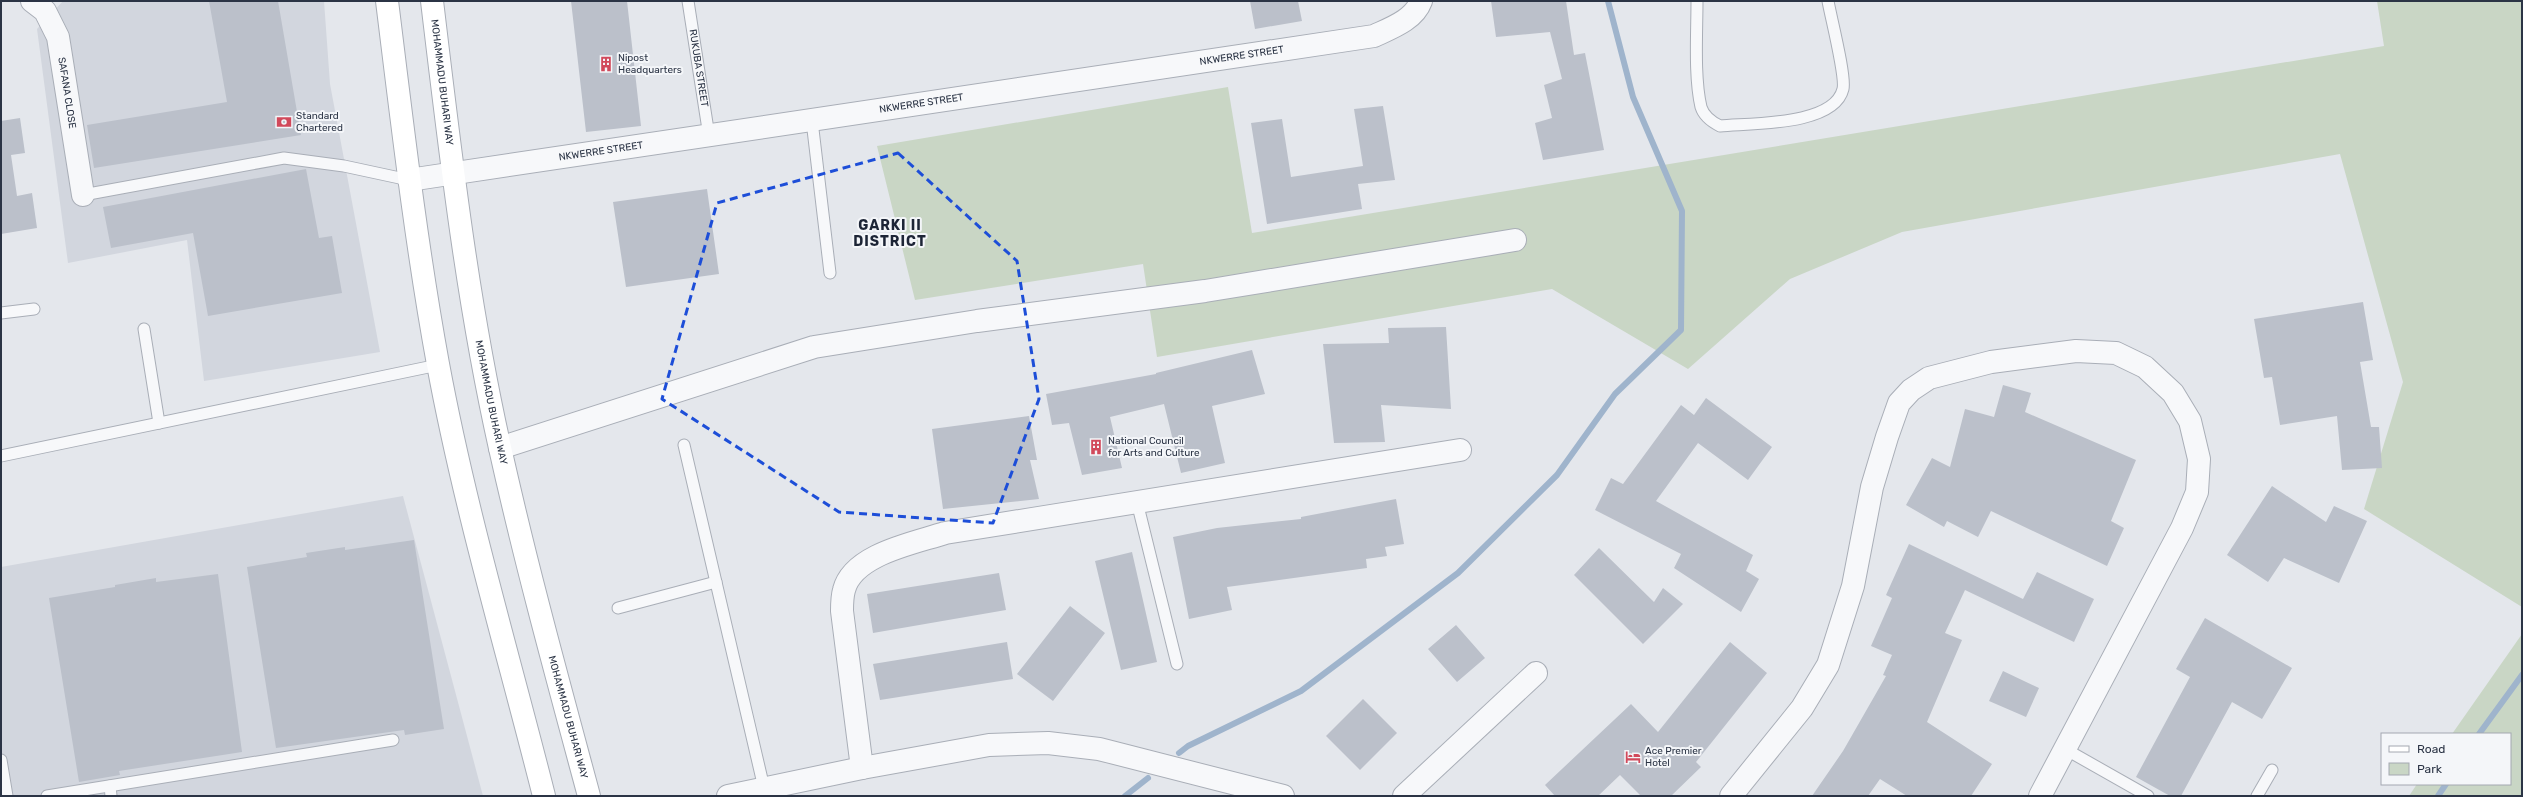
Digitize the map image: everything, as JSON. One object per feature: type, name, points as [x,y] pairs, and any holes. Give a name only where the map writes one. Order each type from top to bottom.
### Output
[{"type":"main road","points":[[387,1],[409,180],[438,365],[469,508],[544,796]]},
{"type":"main road","name":"MOHAMMADU BUHARI WAY","points":[[432,1],[452,174],[488,387],[500,448],[538,608],[589,796]]},
{"type":"street","name":"NKWERRE STREET","points":[[409,180],[1374,36],[1399,24],[1418,8],[1421,1]]},
{"type":"street","name":"SAFANA CLOSE","points":[[44,4],[58,37],[83,195]]},
{"type":"street","points":[[500,448],[814,347],[977,321],[1235,286],[1515,240]]},
{"type":"street","points":[[1732,796],[1802,708],[1828,665],[1853,586],[1872,487],[1899,403],[1911,390],[1929,378],[1991,362],[2076,351],[2116,353],[2145,367],[2173,393],[2190,421],[2199,459],[2197,492],[2182,528],[2040,796]]},
{"type":"street","points":[[862,768],[842,612],[844,588],[856,572],[873,557],[946,533],[1460,450]]},
{"type":"street","points":[[1404,796],[1536,673]]},
{"type":"street","points":[[728,796],[862,768],[989,745],[1048,743],[1099,749],[1283,796]]},
{"type":"lane","name":"RUKUBA STREET","points":[[688,1],[709,136]]},
{"type":"lane","points":[[1697,1],[1697,53],[1702,108],[1710,122],[1720,126],[1808,118],[1833,106],[1843,89],[1828,1]]},
{"type":"lane","points":[[812,120],[830,273]]},
{"type":"lane","points":[[83,195],[284,158],[344,166],[409,180]]},
{"type":"lane","points":[[1,313],[34,309]]},
{"type":"lane","points":[[144,329],[159,423]]},
{"type":"lane","points":[[1,456],[438,365]]},
{"type":"lane","points":[[684,445],[764,788]]},
{"type":"lane","points":[[1136,502],[1177,664]]},
{"type":"lane","points":[[618,608],[716,582]]},
{"type":"lane","points":[[47,796],[110,791],[393,740]]},
{"type":"lane","points":[[2066,748],[2148,796]]},
{"type":"lane","points":[[1,760],[8,796]]},
{"type":"lane","points":[[2257,796],[2272,770]]},
{"type":"highlighted area","points":[[898,153],[1017,261],[1039,399],[993,523],[839,512],[662,399],[717,203]]},
{"type":"shaded area","points":[[63,1],[324,1],[330,84],[380,352],[204,381],[187,240],[68,263],[37,29]]},
{"type":"shaded area","points":[[403,496],[483,796],[1,796],[1,567]]},
{"type":"green space","points":[[2377,1],[2522,1],[2522,607],[2364,509],[2403,382],[2340,154],[1902,232],[1790,279],[1688,369],[1552,289],[1157,357],[1143,264],[915,300],[877,146],[1228,87],[1252,233],[2384,46]]},
{"type":"green space","points":[[2522,634],[2522,796],[2409,796],[2416,785],[2511,785],[2511,733],[2453,733]]},
{"type":"building","points":[[209,1],[278,1],[301,135],[94,168],[87,125],[227,102]]},
{"type":"building","name":"Nipost Headquarters","points":[[571,1],[627,1],[641,126],[586,132]]},
{"type":"building","points":[[1250,1],[1298,1],[1302,21],[1255,29]]},
{"type":"building","points":[[1491,1],[1566,1],[1574,55],[1585,53],[1604,150],[1543,160],[1535,123],[1552,118],[1544,85],[1562,79],[1550,32],[1496,37]]},
{"type":"building","points":[[1383,106],[1395,180],[1358,184],[1362,209],[1267,224],[1251,123],[1282,119],[1291,177],[1363,166],[1354,109]]},
{"type":"building","points":[[20,118],[25,153],[11,155],[17,196],[32,193],[37,228],[1,234],[1,121]]},
{"type":"building","points":[[306,169],[319,238],[332,236],[342,293],[208,316],[193,233],[111,248],[103,207]]},
{"type":"building","points":[[707,189],[719,274],[626,287],[613,202]]},
{"type":"building","points":[[2363,302],[2373,360],[2360,362],[2371,427],[2379,427],[2382,468],[2342,470],[2337,416],[2280,425],[2272,377],[2264,378],[2254,319]]},
{"type":"building","points":[[1446,327],[1451,409],[1381,405],[1385,442],[1334,443],[1323,344],[1389,343],[1388,328]]},
{"type":"building","points":[[1252,350],[1265,394],[1212,406],[1225,463],[1181,473],[1164,404],[1110,417],[1122,468],[1082,475],[1069,423],[1052,425],[1046,394],[1156,374]]},
{"type":"building","points":[[2003,385],[2031,393],[2025,412],[2136,460],[2111,521],[2124,528],[2107,566],[1991,511],[1978,537],[1947,521],[1944,527],[1906,505],[1932,458],[1950,467],[1965,409],[1994,417]]},
{"type":"building","points":[[1706,398],[1772,447],[1748,480],[1698,443],[1656,501],[1753,555],[1746,571],[1759,579],[1741,612],[1674,568],[1681,554],[1595,510],[1611,478],[1623,484],[1681,405],[1694,415]]},
{"type":"building","points":[[1029,416],[1037,460],[1030,460],[1039,499],[943,509],[932,429]]},
{"type":"building","points":[[2272,486],[2326,522],[2334,506],[2367,521],[2339,583],[2284,558],[2268,582],[2227,555]]},
{"type":"building","points":[[1396,499],[1404,544],[1385,547],[1387,556],[1366,559],[1367,568],[1227,587],[1232,610],[1189,619],[1173,537],[1217,528],[1301,519],[1301,517]]},
{"type":"building","points":[[414,540],[444,729],[405,735],[404,730],[276,748],[247,567],[307,557],[306,553],[345,547],[345,550]]},
{"type":"building","points":[[1909,544],[2023,599],[2037,572],[2094,599],[2074,642],[1965,590],[1945,633],[1962,640],[1927,722],[1992,764],[1971,796],[1907,796],[1880,779],[1868,796],[1812,796],[1843,751],[1886,676],[1883,675],[1892,655],[1871,646],[1892,598],[1886,595]]},
{"type":"building","points":[[1599,548],[1654,602],[1663,588],[1683,604],[1643,644],[1574,575]]},
{"type":"building","points":[[1132,552],[1157,662],[1121,670],[1095,561]]},
{"type":"building","points":[[999,573],[1006,610],[873,633],[867,594]]},
{"type":"building","points":[[218,574],[242,752],[119,771],[120,775],[79,782],[49,598],[115,587],[115,585],[156,578],[156,582]]},
{"type":"building","points":[[1070,606],[1105,633],[1053,701],[1017,674]]},
{"type":"building","points":[[2205,618],[2292,668],[2262,719],[2232,702],[2181,796],[2170,796],[2136,777],[2190,677],[2176,669]]},
{"type":"building","points":[[1456,625],[1485,658],[1457,682],[1428,649]]},
{"type":"building","points":[[1007,642],[1013,679],[880,700],[873,664]]},
{"type":"building","points":[[1730,642],[1767,673],[1696,762],[1701,767],[1671,796],[1641,796],[1620,775],[1598,796],[1555,796],[1545,785],[1631,704],[1658,732]]},
{"type":"building","points":[[2003,671],[2039,688],[2026,717],[1989,701]]},
{"type":"building","points":[[1363,699],[1397,733],[1360,770],[1326,736]]},
{"type":"waterway","points":[[1179,753],[1188,746],[1301,691],[1458,573],[1557,475],[1615,394],[1681,330],[1682,211],[1633,97],[1608,1]]},
{"type":"waterway","points":[[2480,733],[2522,675]]},
{"type":"waterway","points":[[1125,796],[1148,778]]},
{"type":"waterway","points":[[2438,796],[2445,785]]},
{"type":"place","name":"Nipost Headquarters","points":[[606,64]]},
{"type":"place","name":"Standard Chartered","points":[[284,122]]},
{"type":"place","name":"National Council for Arts and Culture","points":[[1096,447]]},
{"type":"place","name":"Ace Premier Hotel","points":[[1633,757]]},
{"type":"district","name":"GARKI II DISTRICT","points":[[890,234]]}]
